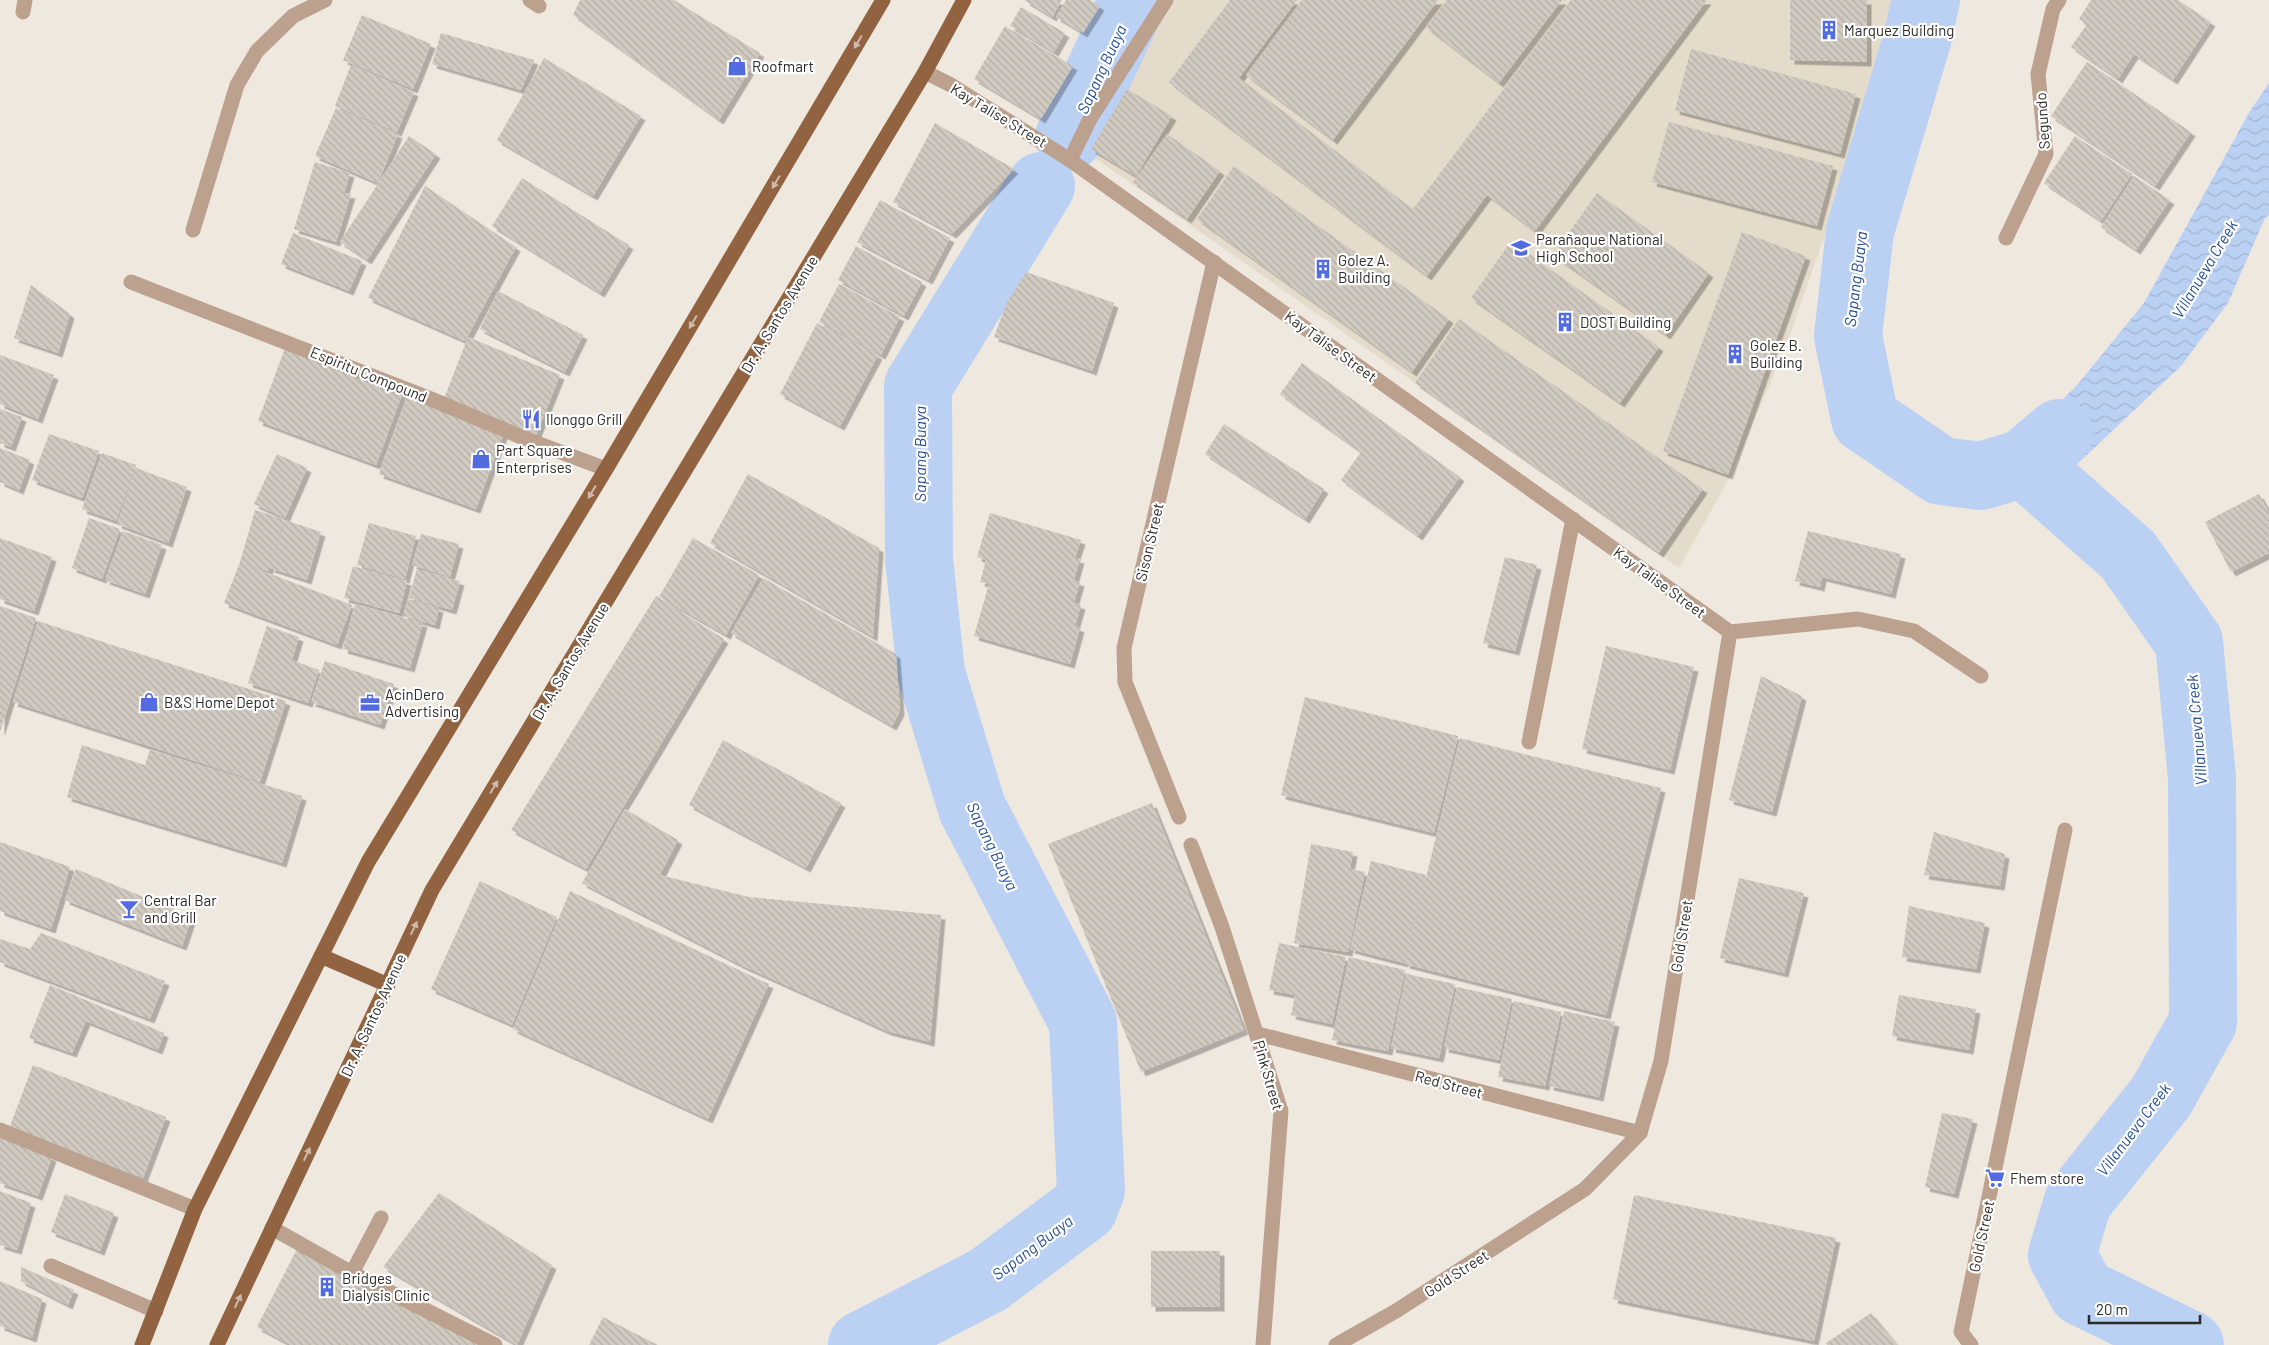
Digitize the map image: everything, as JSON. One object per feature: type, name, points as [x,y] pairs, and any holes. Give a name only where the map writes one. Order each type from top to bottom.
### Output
[{"type":"main road","points":[[142,1345],[195,1209],[368,862],[606,469],[883,0]]},
{"type":"main road","name":"Dr. A. Santos Avenue","points":[[217,1345],[432,890],[925,72],[964,0]]},
{"type":"main road","points":[[321,956],[388,985]]},
{"type":"street","points":[[193,230],[237,85],[257,51],[292,16],[325,0]]},
{"type":"street","points":[[1070,160],[1090,120],[1166,0]]},
{"type":"street","name":"Segundo","points":[[2006,238],[2046,154],[2038,74],[2053,9],[2058,0]]},
{"type":"street","name":"Kay Talise Street","points":[[925,72],[951,85],[1070,160],[1730,632]]},
{"type":"street","name":"Sison Street","points":[[1179,817],[1125,682],[1124,648],[1214,262]]},
{"type":"street","name":"Espiritu Compound","points":[[131,282],[606,469]]},
{"type":"street","points":[[1529,742],[1573,519]]},
{"type":"street","points":[[1730,632],[1858,620],[1914,631],[1981,676]]},
{"type":"street","name":"Gold Street","points":[[1336,1345],[1396,1312],[1585,1190],[1640,1133],[1661,1060],[1730,632]]},
{"type":"street","name":"Gold Street","points":[[1971,1345],[1962,1332],[2065,830]]},
{"type":"street","name":"Pink Street","points":[[1191,846],[1222,927],[1258,1034],[1281,1111],[1263,1345]]},
{"type":"street","name":"Red Street","points":[[1258,1034],[1640,1133]]},
{"type":"street","points":[[0,1130],[195,1209]]},
{"type":"street","points":[[352,1273],[381,1218]]},
{"type":"street","points":[[272,1228],[352,1273],[495,1345]]},
{"type":"street","points":[[51,1266],[156,1311]]},
{"type":"shaded area","name":"Parañaque National High School","points":[[1174,0],[1895,0],[1855,150],[1786,346],[1729,479],[1679,568],[1082,149]]},
{"type":"water","points":[[2269,83],[2269,215],[2265,218],[2228,303],[2181,366],[2072,469],[2009,504],[2033,429],[2078,384],[2144,303],[2250,111]]},
{"type":"building","points":[[580,0],[674,0],[760,53],[719,120],[573,15]]},
{"type":"building","points":[[1024,0],[1062,0],[1052,17]]},
{"type":"building","points":[[1066,0],[1090,0],[1100,6],[1083,33],[1056,17]]},
{"type":"building","points":[[1230,0],[1297,0],[1239,78],[1413,209],[1571,0],[1707,0],[1535,231],[1487,195],[1427,276],[1169,82]]},
{"type":"building","points":[[1302,0],[1438,0],[1333,140],[1246,75]]},
{"type":"building","points":[[1447,0],[1562,0],[1499,83],[1426,27]]},
{"type":"building","name":"Marquez Building","points":[[1790,0],[1867,0],[1867,62],[1790,60]]},
{"type":"building","points":[[2091,0],[2178,0],[2211,22],[2173,80],[2134,54],[2118,79],[2071,47],[2087,24],[2079,19]]},
{"type":"building","points":[[1021,7],[1065,33],[1054,52],[1010,26]]},
{"type":"building","points":[[362,15],[431,44],[413,89],[343,60]]},
{"type":"building","points":[[1005,26],[1073,66],[1041,119],[974,79]]},
{"type":"building","points":[[441,33],[534,60],[521,90],[432,64]]},
{"type":"building","points":[[1691,49],[1856,94],[1840,154],[1675,110]]},
{"type":"building","points":[[544,58],[641,116],[593,196],[497,140]]},
{"type":"building","points":[[2087,62],[2191,132],[2155,186],[2051,116]]},
{"type":"building","points":[[351,65],[414,92],[397,132],[335,106]]},
{"type":"building","points":[[1127,89],[1172,116],[1136,176],[1091,149]]},
{"type":"building","points":[[336,108],[398,134],[378,183],[315,156]]},
{"type":"building","points":[[1669,122],[1833,166],[1817,226],[1652,182]]},
{"type":"building","points":[[935,123],[1014,169],[952,234],[893,202]]},
{"type":"building","points":[[1167,134],[1220,171],[1187,219],[1133,182]]},
{"type":"building","points":[[409,136],[436,154],[367,260],[340,242]]},
{"type":"building","points":[[2075,136],[2132,174],[2101,221],[2044,183]]},
{"type":"building","points":[[315,162],[350,173],[344,193],[351,194],[336,242],[294,229]]},
{"type":"building","name":"Golez A. Building","points":[[1234,166],[1449,319],[1412,372],[1197,219]]},
{"type":"building","points":[[2134,176],[2170,200],[2136,250],[2101,227]]},
{"type":"building","points":[[522,178],[629,245],[600,293],[492,226]]},
{"type":"building","points":[[425,186],[516,247],[465,341],[368,298]]},
{"type":"building","points":[[1597,193],[1709,273],[1666,335],[1553,255]]},
{"type":"building","points":[[880,200],[950,238],[928,280],[857,242]]},
{"type":"building","name":"Golez B. Building","points":[[1742,232],[1806,256],[1728,475],[1663,451]]},
{"type":"building","points":[[293,233],[362,261],[349,291],[281,264]]},
{"type":"building","name":"DOST Building","points":[[1511,241],[1659,347],[1620,403],[1471,298]]},
{"type":"building","points":[[856,246],[922,282],[904,316],[838,280]]},
{"type":"building","points":[[1026,272],[1114,303],[1092,371],[994,337],[1007,302]]},
{"type":"building","points":[[839,284],[900,317],[881,355],[819,322]]},
{"type":"building","points":[[31,285],[70,314],[58,353],[14,338]]},
{"type":"building","points":[[498,291],[583,335],[565,372],[480,329]]},
{"type":"building","points":[[1459,319],[1703,489],[1659,553],[1415,383]]},
{"type":"building","points":[[817,323],[878,355],[840,426],[780,394]]},
{"type":"building","points":[[468,337],[560,375],[535,438],[443,401]]},
{"type":"building","points":[[285,348],[403,392],[376,465],[258,421]]},
{"type":"building","points":[[0,355],[54,375],[38,419],[0,404]]},
{"type":"building","points":[[1302,363],[1460,477],[1418,536],[1341,480],[1361,452],[1280,394]]},
{"type":"building","points":[[407,397],[504,432],[476,509],[379,474]]},
{"type":"building","points":[[0,409],[22,417],[11,447],[0,443]]},
{"type":"building","points":[[1224,424],[1324,489],[1305,519],[1205,454]]},
{"type":"building","points":[[49,434],[99,451],[82,498],[32,480]]},
{"type":"building","points":[[0,448],[30,460],[19,490],[0,482]]},
{"type":"building","points":[[102,453],[136,465],[116,521],[82,509]]},
{"type":"building","points":[[277,454],[307,468],[285,518],[254,504]]},
{"type":"building","points":[[136,468],[187,487],[168,543],[117,524]]},
{"type":"building","points":[[748,474],[879,548],[873,637],[710,543]]},
{"type":"building","points":[[2259,494],[2269,513],[2269,553],[2231,572],[2205,522]]},
{"type":"building","points":[[255,510],[284,519],[268,571],[245,564],[352,605],[337,645],[224,603],[240,562]]},
{"type":"building","points":[[990,513],[1081,540],[1075,558],[1080,559],[1074,580],[1080,582],[1074,603],[1081,605],[1075,626],[1080,628],[1070,664],[974,636],[989,584],[980,582],[986,560],[977,557]]},
{"type":"building","points":[[89,518],[120,529],[102,579],[72,568]]},
{"type":"building","points":[[285,520],[321,532],[307,580],[270,568]]},
{"type":"building","points":[[369,523],[416,536],[405,579],[357,565]]},
{"type":"building","points":[[123,531],[162,545],[145,594],[105,580]]},
{"type":"building","points":[[1808,531],[1901,554],[1891,594],[1822,577],[1820,587],[1795,581]]},
{"type":"building","points":[[421,534],[459,544],[450,577],[412,565]]},
{"type":"building","points":[[0,538],[52,557],[34,611],[0,599]]},
{"type":"building","points":[[693,538],[759,575],[726,635],[659,597]]},
{"type":"building","points":[[1505,557],[1537,565],[1515,651],[1483,643]]},
{"type":"building","points":[[353,566],[407,581],[399,613],[344,598]]},
{"type":"building","points":[[417,569],[460,581],[452,610],[409,598]]},
{"type":"building","points":[[763,578],[896,654],[900,711],[892,726],[731,633]]},
{"type":"building","points":[[656,596],[724,639],[586,869],[511,830]]},
{"type":"building","points":[[408,599],[439,608],[435,625],[403,616]]},
{"type":"building","points":[[355,604],[423,623],[410,668],[343,649]]},
{"type":"building","points":[[0,606],[36,618],[0,732]]},
{"type":"building","name":"B&S Home Depot","points":[[38,621],[286,701],[260,782],[13,702]]},
{"type":"building","points":[[267,626],[299,637],[292,660],[319,670],[308,703],[248,683]]},
{"type":"building","points":[[1606,646],[1694,667],[1670,770],[1582,749]]},
{"type":"building","points":[[325,661],[394,684],[380,725],[311,702]]},
{"type":"building","points":[[1761,676],[1802,696],[1772,812],[1729,800]]},
{"type":"building","points":[[1305,697],[1458,736],[1434,833],[1281,795]]},
{"type":"building","points":[[1460,738],[1661,788],[1606,1015],[1405,964]]},
{"type":"building","points":[[723,740],[841,803],[806,868],[689,805]]},
{"type":"building","points":[[82,745],[145,765],[150,750],[302,796],[282,863],[67,797]]},
{"type":"building","points":[[1152,803],[1244,1030],[1141,1072],[1048,844]]},
{"type":"building","points":[[625,809],[678,840],[660,875],[749,897],[941,915],[930,1042],[887,1031],[743,966],[582,883]]},
{"type":"building","points":[[1934,832],[2005,854],[2000,886],[1924,875]]},
{"type":"building","points":[[0,842],[70,867],[51,929],[0,911]]},
{"type":"building","points":[[1311,844],[1353,852],[1350,869],[1365,872],[1348,952],[1294,943]]},
{"type":"building","points":[[1371,861],[1426,875],[1404,963],[1350,949]]},
{"type":"building","name":"Central Bar and Grill","points":[[76,869],[192,917],[182,946],[65,900]]},
{"type":"building","points":[[1739,878],[1804,893],[1784,973],[1720,958]]},
{"type":"building","points":[[480,881],[557,917],[512,1025],[431,989]]},
{"type":"building","points":[[570,891],[769,984],[708,1119],[513,1029]]},
{"type":"building","points":[[1909,906],[1985,923],[1976,969],[1902,957]]},
{"type":"building","points":[[41,933],[165,981],[150,1019],[0,962],[0,939],[30,949]]},
{"type":"building","points":[[1279,943],[1346,957],[1332,1024],[1291,1015],[1295,995],[1269,990]]},
{"type":"building","points":[[1349,957],[1405,970],[1388,1051],[1332,1040]]},
{"type":"building","points":[[1406,974],[1455,984],[1439,1058],[1391,1048]]},
{"type":"building","points":[[50,985],[164,1033],[158,1050],[86,1021],[72,1053],[29,1038]]},
{"type":"building","points":[[1457,987],[1512,999],[1499,1060],[1444,1048]]},
{"type":"building","points":[[1899,995],[1976,1009],[1969,1050],[1892,1036]]},
{"type":"building","points":[[1514,1001],[1561,1012],[1545,1086],[1498,1077]]},
{"type":"building","points":[[1564,1011],[1615,1022],[1599,1097],[1549,1086]]},
{"type":"building","points":[[33,1065],[166,1117],[143,1178],[10,1126]]},
{"type":"building","points":[[1942,1113],[1973,1119],[1954,1194],[1925,1187]]},
{"type":"building","points":[[0,1136],[52,1157],[38,1196],[0,1183]]},
{"type":"building","points":[[0,1191],[31,1203],[17,1250],[0,1245]]},
{"type":"building","points":[[439,1193],[552,1265],[517,1345],[383,1267]]},
{"type":"building","points":[[65,1194],[114,1213],[100,1251],[51,1232]]},
{"type":"building","points":[[1634,1195],[1836,1238],[1814,1341],[1613,1299]]},
{"type":"building","name":"Bridges Dialysis Clinic","points":[[298,1247],[487,1345],[291,1345],[257,1327]]},
{"type":"building","points":[[1151,1251],[1220,1251],[1220,1307],[1151,1307]]},
{"type":"building","points":[[21,1267],[74,1290],[68,1305],[21,1281]]},
{"type":"building","points":[[0,1281],[42,1299],[32,1338],[0,1326]]},
{"type":"building","points":[[1871,1313],[1897,1345],[1827,1345],[1826,1343]]},
{"type":"building","points":[[603,1317],[658,1345],[589,1345]]},
{"type":"waterway","name":"Sapang Buaya","points":[[1069,137],[1133,0]]},
{"type":"waterway","name":"Sapang Buaya","points":[[1926,0],[1917,40],[1860,231],[1848,336],[1865,419],[1941,471],[1981,476],[2024,463],[2059,433]]},
{"type":"waterway","name":"Sapang Buaya","points":[[862,1345],[988,1280],[1084,1208],[1091,1190],[1083,1022],[972,808],[931,673],[919,559],[918,386],[1041,186]]},
{"type":"waterway","name":"Villanueva Creek","points":[[2024,463],[2128,555],[2189,642],[2202,778],[2203,1022],[2161,1097],[2078,1201],[2062,1255],[2082,1292],[2190,1345]]},
{"type":"place","name":"Marquez Building","points":[[1829,30]]},
{"type":"place","name":"Roofmart","points":[[737,66]]},
{"type":"place","name":"Parañaque National High School","points":[[1521,248]]},
{"type":"place","name":"Golez A. Building","points":[[1323,269]]},
{"type":"place","name":"DOST Building","points":[[1565,322]]},
{"type":"place","name":"Golez B. Building","points":[[1735,354]]},
{"type":"place","name":"Ilonggo Grill","points":[[531,419]]},
{"type":"place","name":"Part Square Enterprises","points":[[481,459]]},
{"type":"place","name":"B&S Home Depot","points":[[149,702]]},
{"type":"place","name":"AcinDero Advertising","points":[[370,703]]},
{"type":"place","name":"Central Bar and Grill","points":[[129,909]]},
{"type":"place","name":"Fhem store","points":[[1995,1178]]},
{"type":"place","name":"Bridges Dialysis Clinic","points":[[327,1287]]}]
